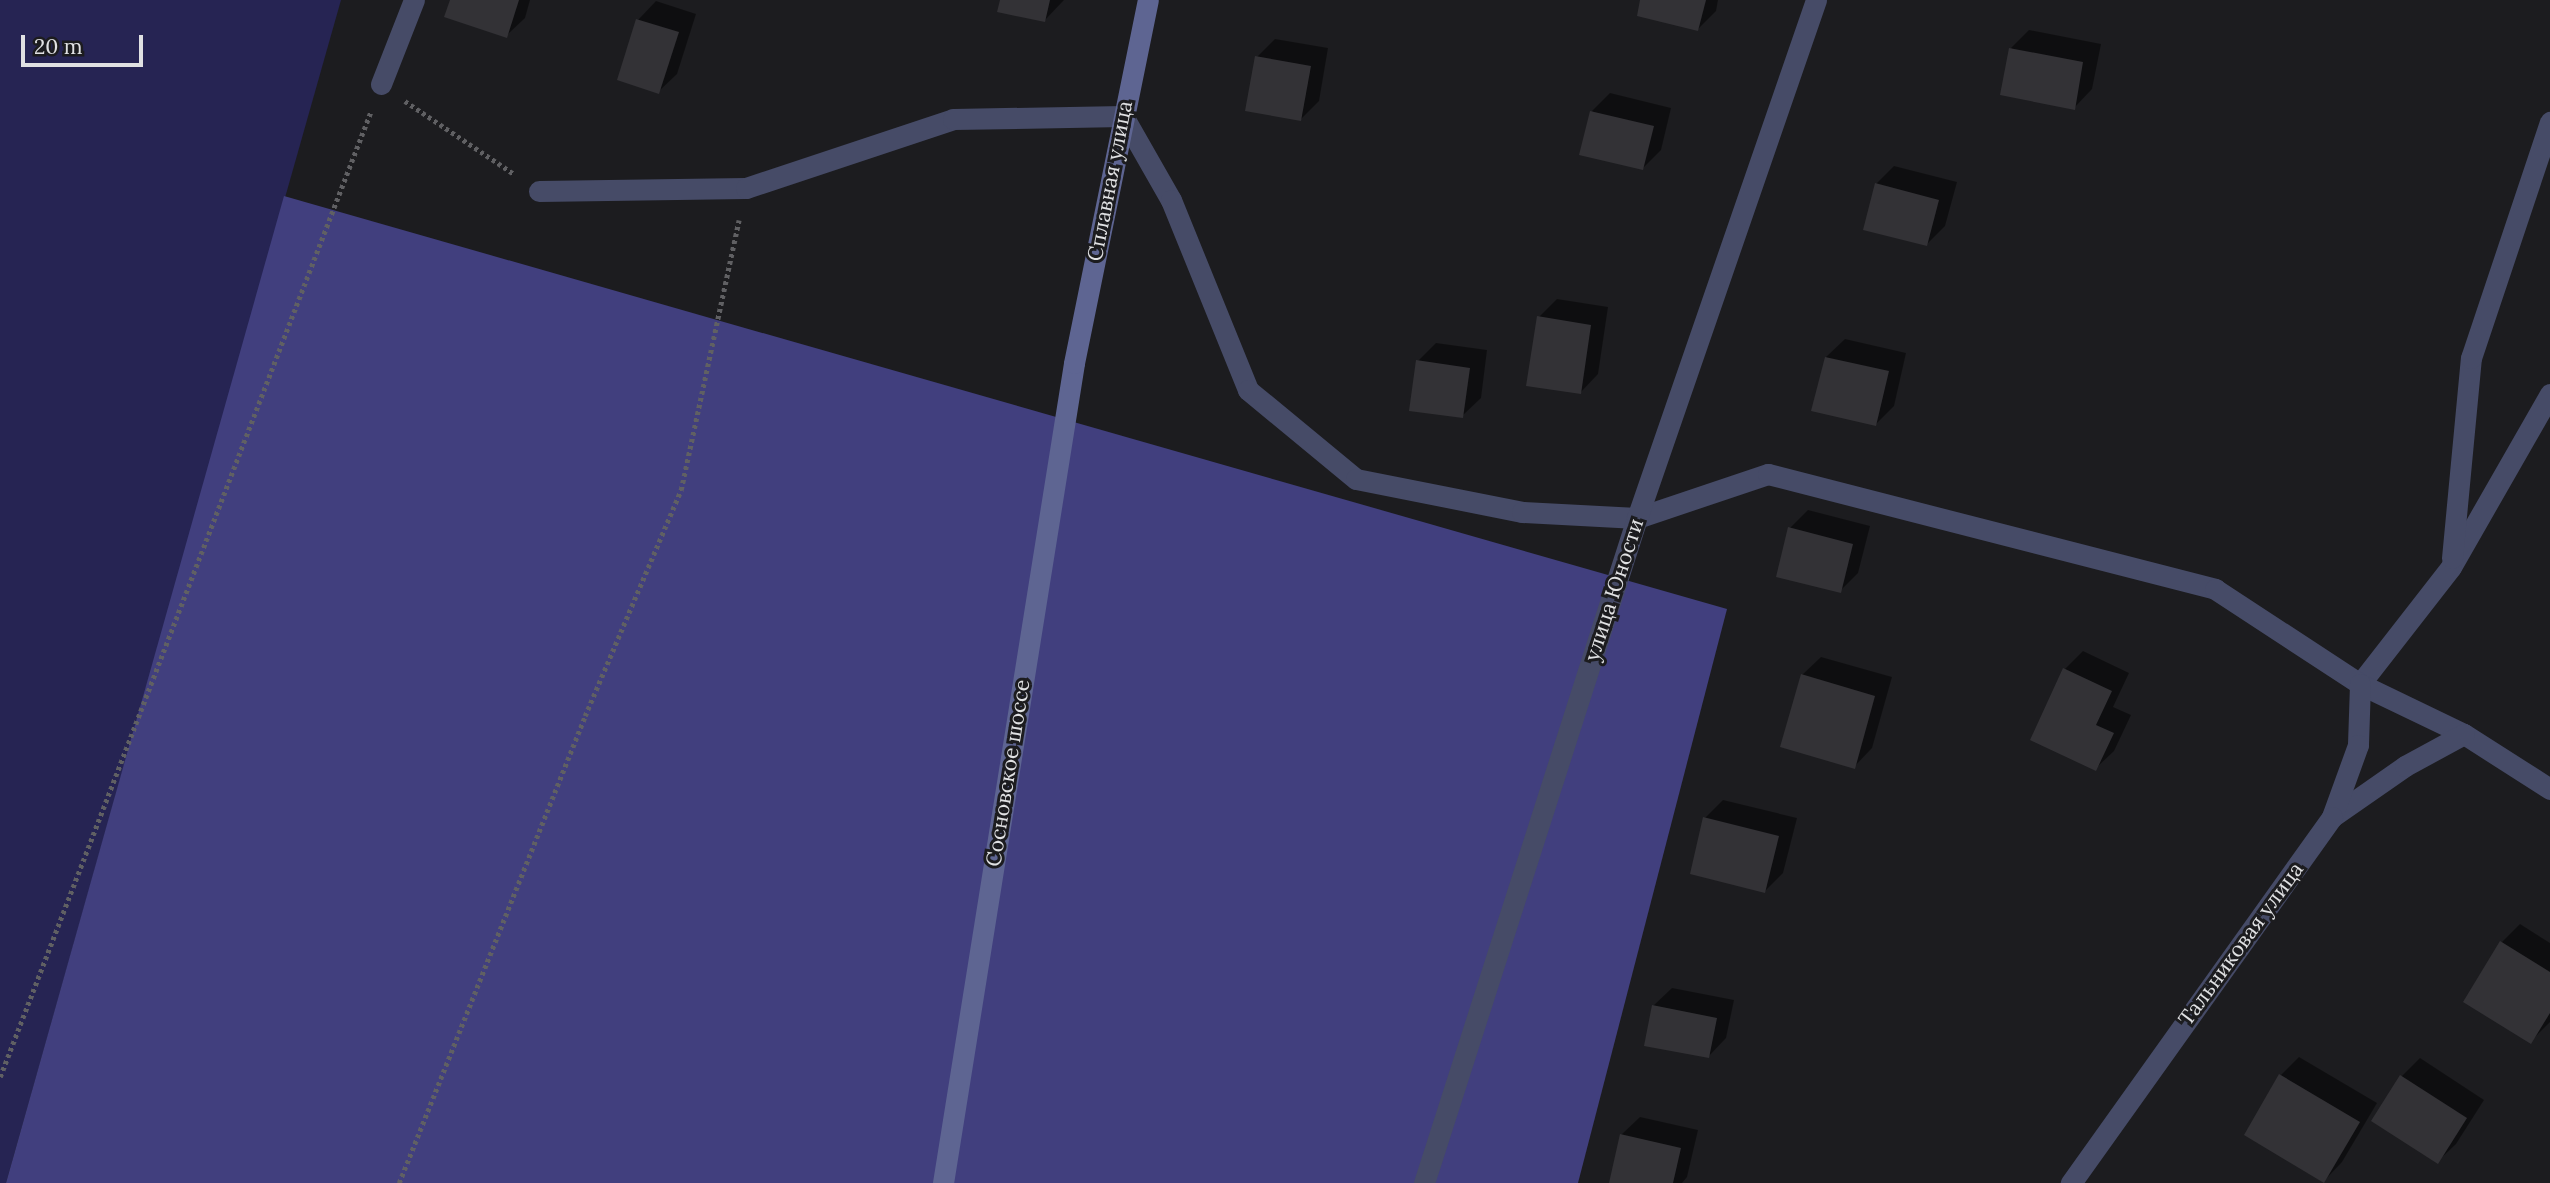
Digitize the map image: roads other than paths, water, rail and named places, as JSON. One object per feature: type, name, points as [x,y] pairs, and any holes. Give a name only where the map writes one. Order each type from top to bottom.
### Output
[{"type":"street","points":[[381,84],[414,0]]},
{"type":"street","name":"Сплавная улица","points":[[1074,363],[1148,0]]},
{"type":"street","name":"улица Юности","points":[[1424,1183],[1637,518],[1816,0]]},
{"type":"street","points":[[540,191],[746,188],[953,119],[1123,116],[1171,200],[1248,390],[1356,480],[1522,512],[1637,518],[1768,474],[2215,589],[2360,684],[2464,734],[2550,789]]},
{"type":"street","points":[[2451,567],[2472,358],[2550,122]]},
{"type":"street","name":"Сосновское шоссе","points":[[943,1183],[1074,363]]},
{"type":"street","points":[[2360,684],[2451,567],[2550,394]]},
{"type":"street","name":"Тальниковая улица","points":[[2071,1183],[2332,817],[2358,745],[2360,684]]},
{"type":"street","points":[[2332,817],[2405,766],[2464,734]]}]
